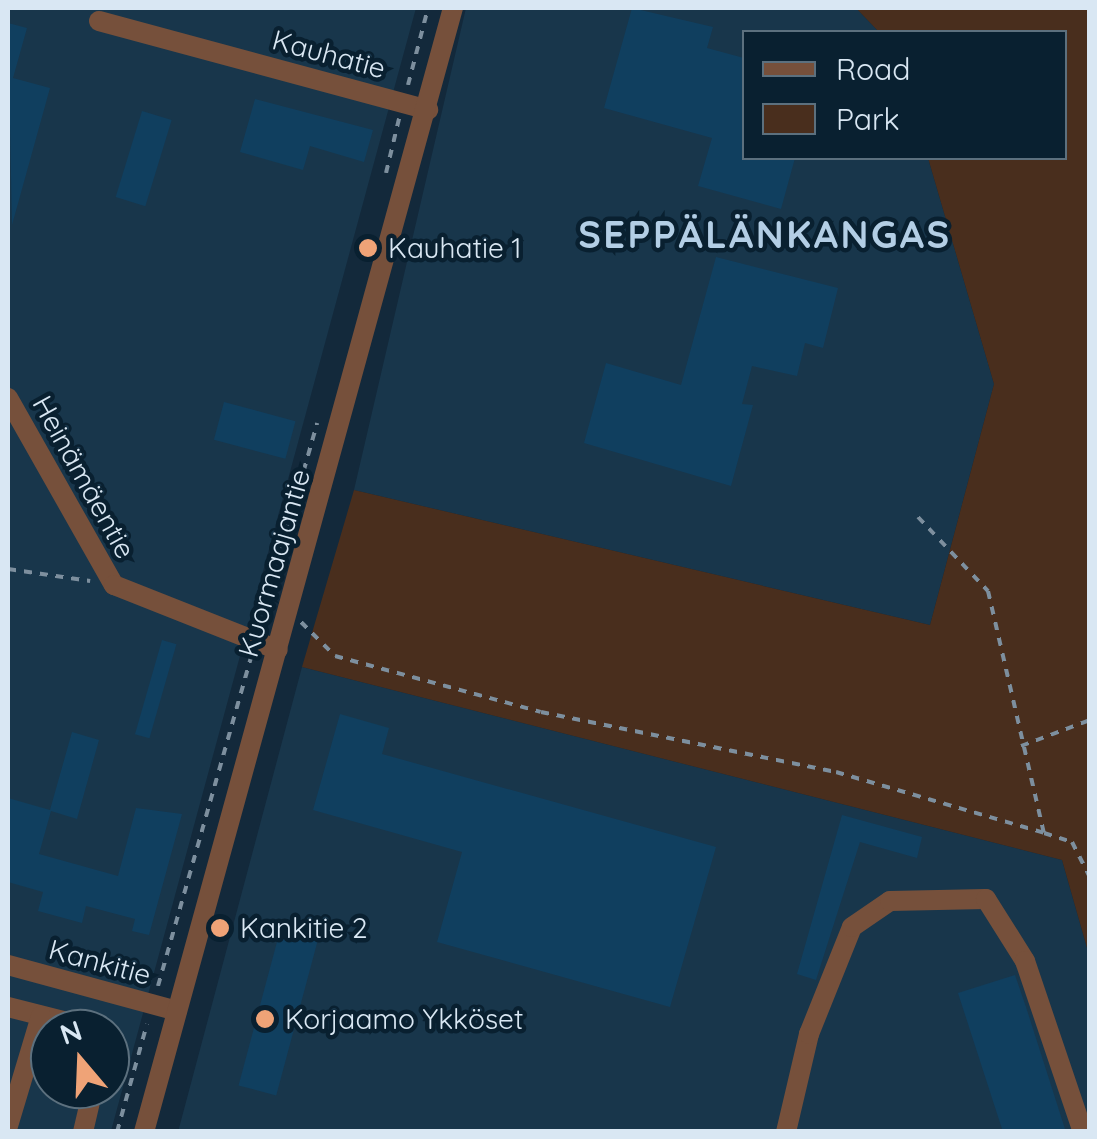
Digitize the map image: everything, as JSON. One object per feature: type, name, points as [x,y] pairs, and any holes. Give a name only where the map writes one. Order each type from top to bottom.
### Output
[{"type":"street","name":"Kuormaajantie","points":[[144,1132],[453,8]]},
{"type":"street","name":"Kauhatie","points":[[99,21],[428,110]]},
{"type":"street","name":"Heinämäentie","points":[[8,398],[102,572],[140,602],[278,650]]},
{"type":"street","points":[[786,1132],[809,1034],[852,928],[890,901],[986,899],[1025,961],[1083,1132]]},
{"type":"street","name":"Kankitie","points":[[8,965],[177,1011]]},
{"type":"street","points":[[8,1126],[30,1053]]},
{"type":"path","points":[[381,194],[428,8]]},
{"type":"path","points":[[118,1132],[318,418]]},
{"type":"path","points":[[918,517],[988,592],[1020,746],[1044,832]]},
{"type":"path","points":[[8,569],[88,582],[102,572]]},
{"type":"path","points":[[263,612],[307,624],[335,656],[541,712],[836,772],[1044,832],[1072,842],[1090,877]]},
{"type":"path","points":[[1020,746],[1090,720]]},
{"type":"shaded area","points":[[8,8],[416,8],[130,1061],[130,1009],[30,1009],[30,1109],[117,1109],[111,1131],[8,1131]]},
{"type":"shaded area","points":[[466,8],[856,8],[877,30],[742,30],[742,160],[929,160],[994,384],[930,625],[354,490]]},
{"type":"shaded area","points":[[302,667],[1062,860],[1089,955],[1089,1131],[178,1132]]},
{"type":"green space","points":[[856,8],[1089,8],[1089,955],[1062,860],[302,667],[354,490],[930,625],[994,384],[929,160],[1067,160],[1067,30],[877,30]]},
{"type":"building","points":[[632,8],[713,27],[707,48],[742,57],[742,160],[794,160],[781,209],[698,186],[712,138],[604,108]]},
{"type":"building","points":[[8,23],[27,28],[13,78],[50,88],[12,225]]},
{"type":"building","points":[[255,99],[373,130],[364,162],[310,146],[303,170],[240,152]]},
{"type":"building","points":[[142,111],[172,120],[145,206],[116,197]]},
{"type":"building","points":[[716,257],[838,288],[823,348],[805,343],[797,376],[752,366],[742,404],[753,405],[731,486],[584,443],[606,363],[681,385]]},
{"type":"building","points":[[224,402],[295,421],[285,459],[214,440]]},
{"type":"building","points":[[162,640],[176,644],[149,738],[135,734]]},
{"type":"building","points":[[340,714],[389,728],[382,754],[716,847],[670,1007],[437,942],[462,852],[313,810]]},
{"type":"building","points":[[72,732],[99,740],[77,819],[51,811],[39,854],[118,876],[136,808],[182,814],[149,935],[132,931],[135,919],[86,906],[82,923],[38,911],[43,892],[8,882],[8,798],[50,810]]},
{"type":"building","points":[[842,815],[922,837],[917,858],[860,842],[816,980],[797,974]]},
{"type":"building","points":[[281,927],[319,937],[276,1096],[239,1085]]},
{"type":"building","points":[[1015,975],[1066,1132],[1003,1132],[958,993]]},
{"type":"place","name":"Kauhatie 1","points":[[368,248]]},
{"type":"place","name":"Kankitie 2","points":[[220,928]]},
{"type":"place","name":"Korjaamo Ykköset","points":[[265,1019]]},
{"type":"district","name":"SEPPÄLÄNKANGAS","points":[[765,235]]}]
